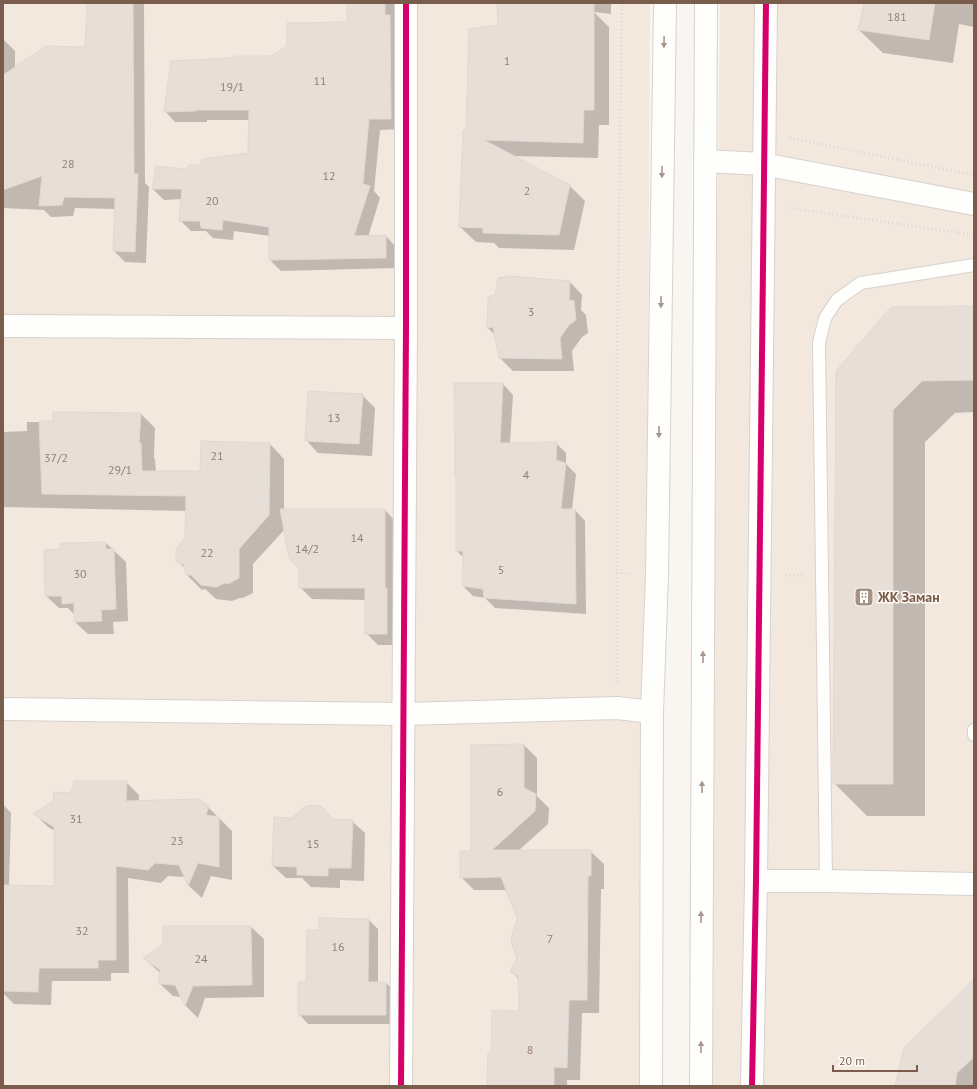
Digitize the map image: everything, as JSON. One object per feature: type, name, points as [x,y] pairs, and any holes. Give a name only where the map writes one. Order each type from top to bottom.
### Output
[{"type":"street","points":[[401,1086],[406,328],[406,3]]},
{"type":"street","points":[[651,1086],[652,712],[657,559],[665,3]]},
{"type":"street","points":[[701,1086],[706,3]]},
{"type":"street","points":[[752,1086],[756,881],[766,3]]},
{"type":"street","points":[[705,160],[764,164],[974,204]]},
{"type":"street","points":[[3,326],[406,328]]},
{"type":"street","points":[[3,709],[404,714],[617,708],[652,712]]},
{"type":"street","points":[[756,881],[974,884]]},
{"type":"lane","points":[[826,881],[819,343],[825,318],[837,300],[861,283],[974,265]]},
{"type":"path","points":[[617,708],[617,362],[622,3]]},
{"type":"path","points":[[764,133],[974,175]]},
{"type":"path","points":[[763,204],[974,235]]},
{"type":"path","points":[[759,574],[822,576]]},
{"type":"shaded area","points":[[3,3],[650,3],[644,1086],[3,1086]]},
{"type":"shaded area","points":[[720,3],[974,3],[974,1086],[706,1086]]},
{"type":"building","points":[[87,3],[133,3],[134,174],[138,174],[135,252],[113,251],[115,198],[64,197],[62,205],[39,206],[42,176],[3,190],[3,75],[46,46],[85,47]]},
{"type":"building","points":[[347,3],[385,3],[385,15],[390,15],[391,119],[369,119],[363,184],[370,186],[354,236],[386,235],[386,258],[269,260],[269,227],[223,220],[222,230],[201,228],[200,221],[179,221],[182,189],[152,189],[156,166],[186,169],[189,165],[201,165],[202,159],[248,153],[249,110],[196,110],[164,112],[171,61],[232,58],[235,56],[271,56],[287,46],[287,23],[347,22]]},
{"type":"building","points":[[497,3],[594,3],[594,110],[584,110],[583,143],[484,140],[570,185],[559,235],[483,233],[483,228],[459,227],[463,130],[466,131],[469,29],[498,25]]},
{"type":"building","points":[[864,3],[935,3],[929,40],[858,30]]},
{"type":"building","points":[[509,276],[570,281],[569,300],[574,301],[576,320],[569,325],[560,338],[562,359],[499,358],[493,327],[487,328],[488,297],[495,295],[498,278]]},
{"type":"building","name":"ЖК Заман","points":[[974,306],[974,380],[922,381],[893,410],[893,784],[833,784],[836,371],[891,307]]},
{"type":"building","points":[[454,383],[503,383],[500,443],[557,442],[556,460],[566,463],[561,509],[575,509],[576,604],[484,598],[483,589],[462,586],[463,551],[456,551]]},
{"type":"building","points":[[308,391],[363,394],[359,444],[305,441]]},
{"type":"building","points":[[53,412],[141,413],[139,443],[141,443],[142,471],[200,471],[201,441],[270,443],[269,515],[239,549],[239,578],[228,584],[225,583],[216,587],[201,585],[191,575],[186,575],[184,565],[176,561],[176,549],[185,537],[186,496],[42,494],[39,421],[53,421]]},
{"type":"building","points":[[280,509],[385,509],[385,588],[387,588],[387,634],[365,634],[365,588],[299,588],[299,569],[289,558]]},
{"type":"building","points":[[106,542],[106,549],[114,549],[116,609],[101,610],[102,621],[74,622],[74,603],[62,604],[62,596],[45,596],[44,550],[60,549],[60,543]]},
{"type":"building","points":[[524,744],[524,788],[536,794],[535,811],[492,850],[591,850],[591,876],[588,876],[587,1000],[569,1000],[567,1068],[554,1067],[554,1086],[487,1086],[488,1053],[491,1050],[492,1010],[519,1011],[518,976],[510,972],[517,958],[511,942],[517,918],[501,877],[460,878],[460,851],[471,851],[471,745]]},
{"type":"building","points":[[74,781],[127,781],[126,801],[199,799],[209,806],[206,815],[219,817],[219,867],[198,863],[188,886],[179,865],[155,863],[148,870],[116,866],[116,960],[98,960],[98,968],[39,968],[38,992],[3,991],[4,885],[54,886],[54,827],[33,814],[53,801],[54,792],[71,793]]},
{"type":"building","points":[[313,805],[321,806],[333,819],[353,820],[351,868],[328,868],[328,876],[297,875],[297,867],[272,866],[274,817],[292,818],[304,807]]},
{"type":"building","points":[[319,918],[369,919],[368,982],[386,982],[386,1015],[298,1015],[298,982],[306,982],[307,930],[319,930]]},
{"type":"building","points":[[163,926],[251,926],[252,985],[193,986],[185,1006],[175,985],[159,984],[160,970],[143,958],[163,945]]},
{"type":"building","points":[[974,979],[974,1057],[957,1073],[955,1086],[895,1086],[904,1048]]},
{"type":"cycle path","points":[[401,1086],[406,328],[406,3]]},
{"type":"cycle path","points":[[752,1086],[756,881],[766,3]]},
{"type":"place","name":"ЖК Заман","points":[[864,597]]}]
